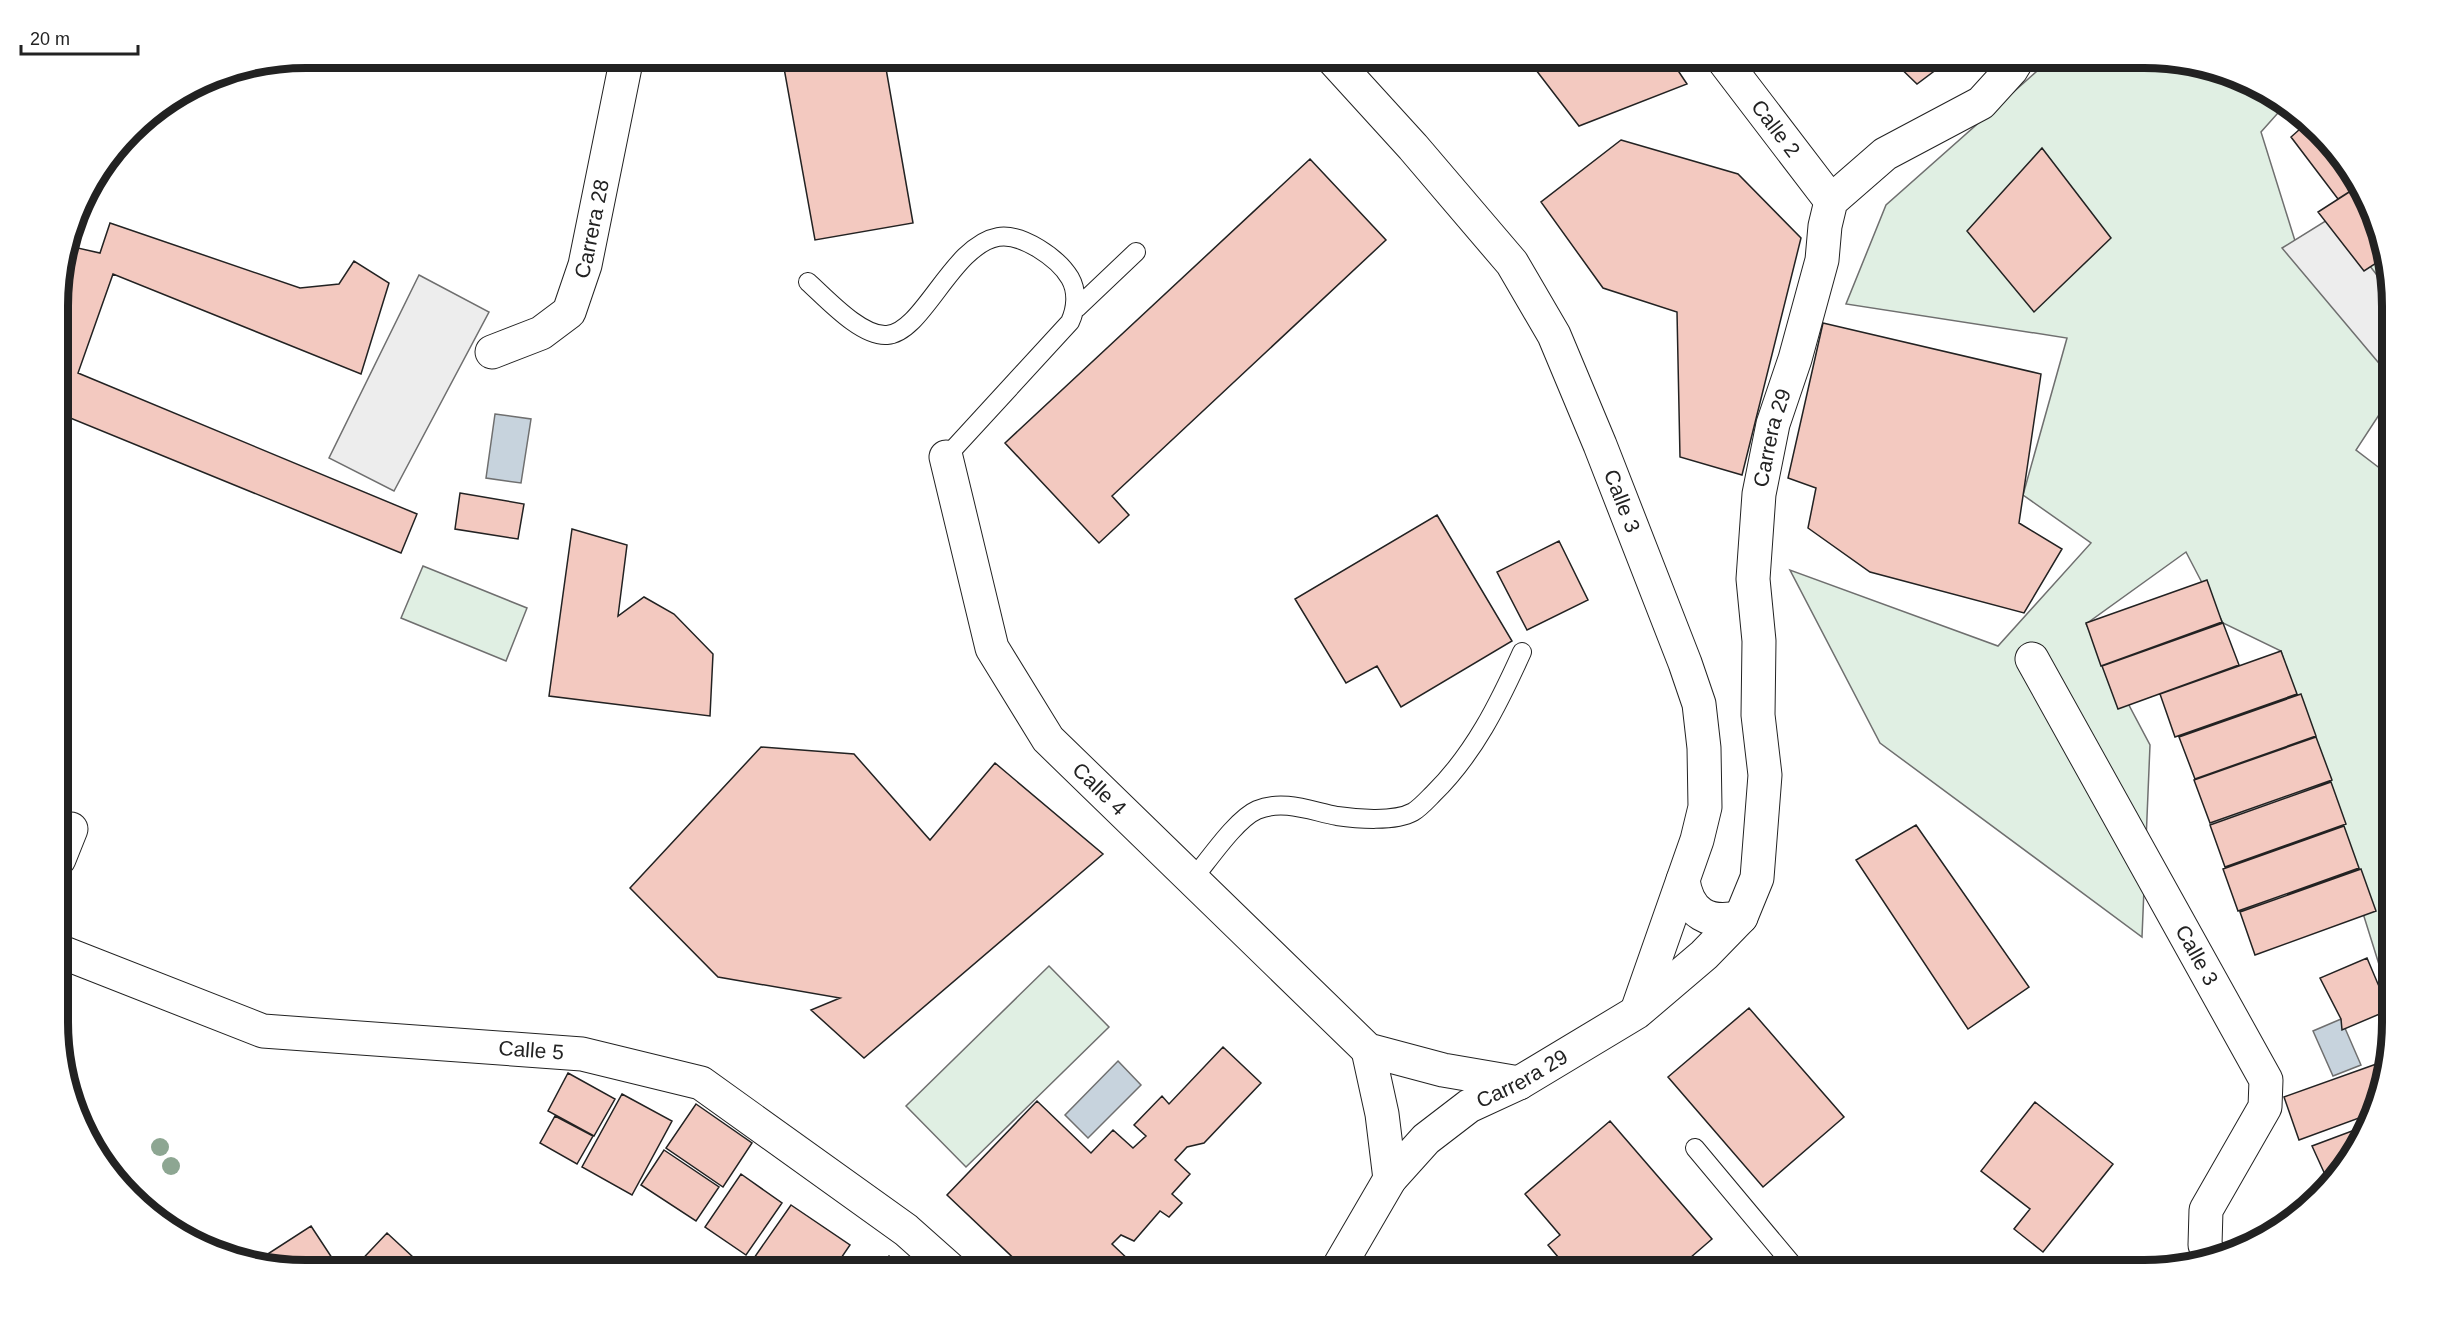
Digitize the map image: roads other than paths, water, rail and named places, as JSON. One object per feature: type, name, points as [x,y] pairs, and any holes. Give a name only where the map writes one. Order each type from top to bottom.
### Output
[{"type":"street","name":"Carrera 28","points":[[492,352],[541,333],[569,312],[585,265],[625,68]]},
{"type":"street","name":"Calle 3","points":[[1341,68],[1413,147],[1512,263],[1554,335],[1605,456],[1699,704],[1704,748],[1705,807],[1697,840],[1637,1012]]},
{"type":"street","name":"Calle 2","points":[[1729,68],[1831,201]]},
{"type":"street","points":[[1831,201],[1885,154],[1981,103],[2012,68]]},
{"type":"street","name":"Carrera 29","points":[[1343,1260],[1390,1179],[1426,1138],[1469,1106],[1519,1083],[1637,1012],[1704,955],[1741,917],[1757,878],[1765,775],[1758,715],[1759,641],[1753,579],[1759,494],[1773,424],[1796,359],[1822,260],[1825,226],[1831,201]]},
{"type":"street","name":"Calle 4","points":[[946,457],[992,648],[1048,740],[1368,1050],[1443,1071],[1519,1083]]},
{"type":"street","name":"Calle 3","points":[[2032,659],[2266,1080],[2265,1107],[2206,1209],[2205,1245],[2207,1250]]},
{"type":"street","points":[[68,836],[71,829]]},
{"type":"street","points":[[1683,880],[1685,896],[1695,910],[1709,919],[1725,921],[1741,917]]},
{"type":"street","name":"Calle 5","points":[[68,955],[263,1031],[582,1054],[701,1083],[906,1230],[940,1260]]},
{"type":"street","points":[[1368,1050],[1382,1114],[1390,1179]]},
{"type":"lane","points":[[808,282],[846,316],[869,332],[887,336],[906,327],[968,252],[997,237],[1014,237],[1048,254],[1071,279],[1077,308]]},
{"type":"lane","points":[[946,457],[1070,322],[1077,308],[1136,252]]},
{"type":"lane","points":[[1192,880],[1245,816],[1259,809],[1288,805],[1337,816],[1375,819],[1413,812],[1448,779],[1465,755],[1497,707],[1522,652]]},
{"type":"lane","points":[[1695,1148],[1789,1260]]}]
